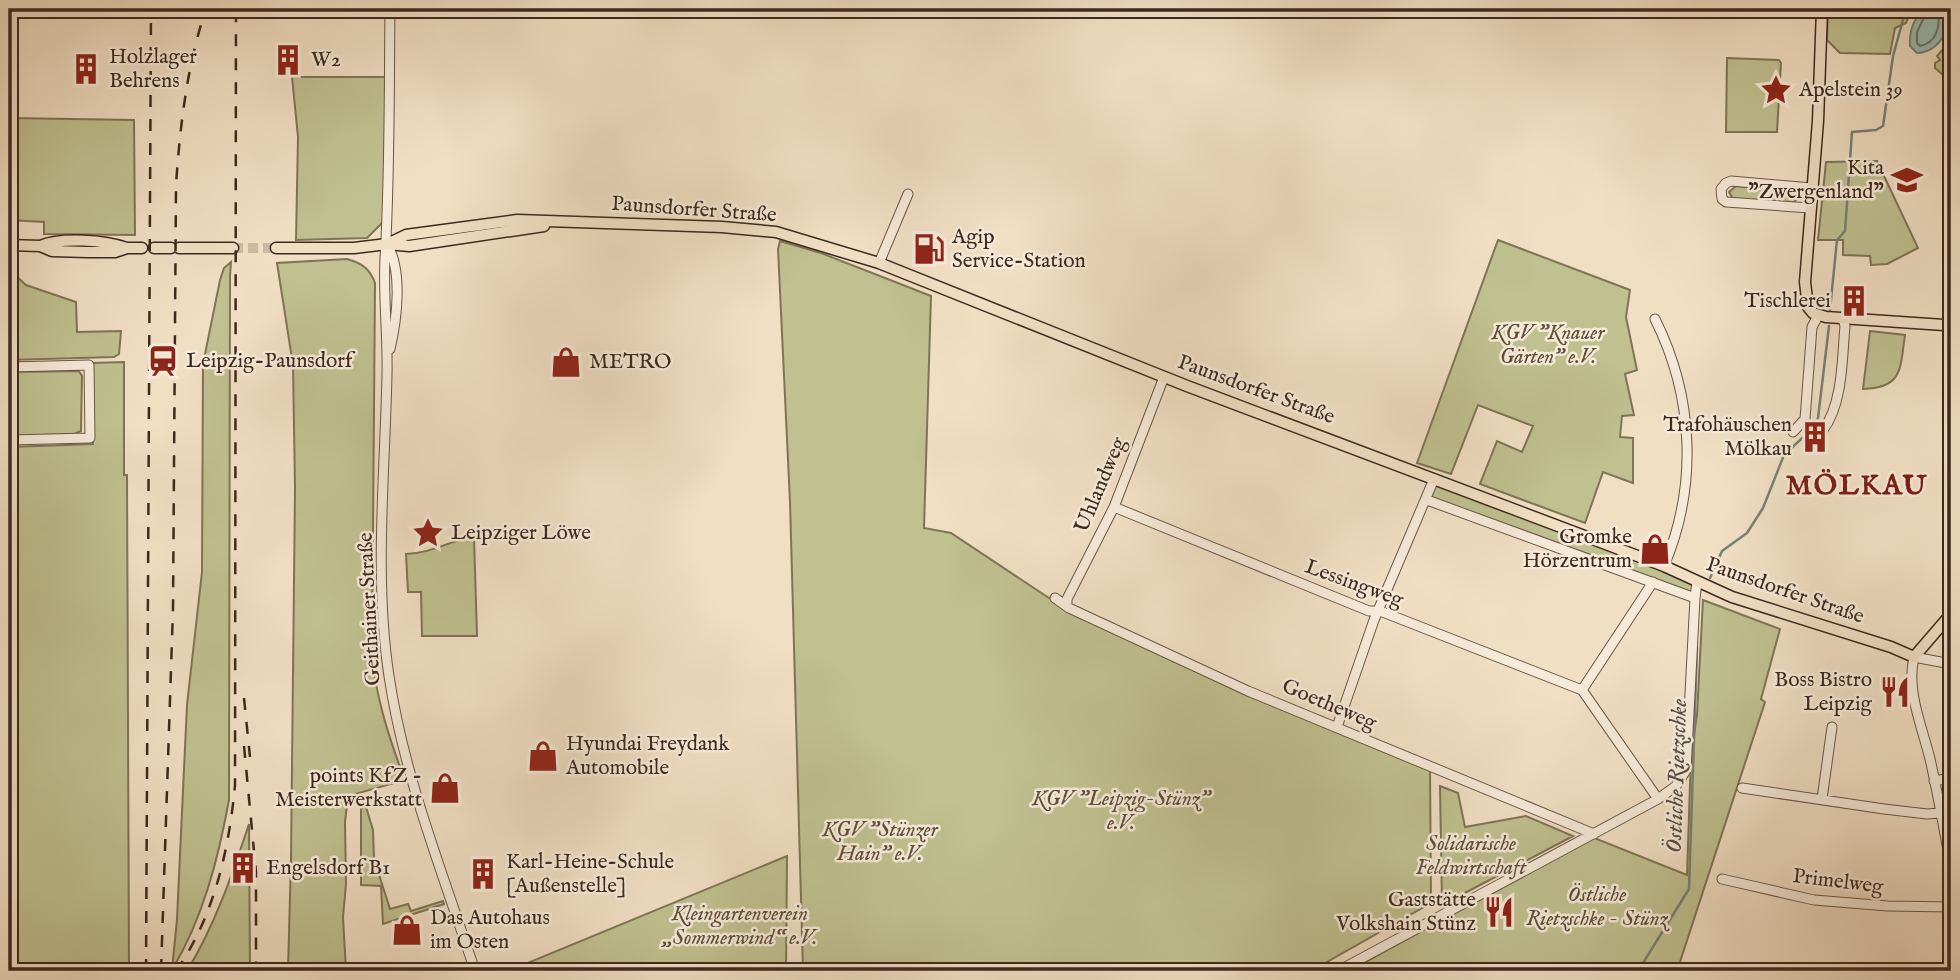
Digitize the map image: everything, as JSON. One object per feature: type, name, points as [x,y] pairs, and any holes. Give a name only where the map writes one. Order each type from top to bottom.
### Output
[{"type":"main road","points":[[1822,9],[1822,56],[1805,271],[1808,307],[1830,317],[1941,324],[1951,328]]},
{"type":"main road","name":"Paunsdorfer Straße","points":[[276,248],[354,248],[387,244],[409,246],[571,222],[759,229],[817,243],[878,263],[1164,377],[1664,566],[1753,604],[1914,657]]},
{"type":"main road","points":[[9,245],[40,246],[50,242],[88,242],[142,248]]},
{"type":"main road","points":[[154,248],[233,248]]},
{"type":"main road","points":[[1914,657],[1951,614]]},
{"type":"street","name":"Geithainer Straße","points":[[390,9],[387,244],[396,262],[395,323],[388,358],[384,626],[389,673],[402,742],[475,971]]},
{"type":"street","points":[[1810,208],[1726,202],[1722,199],[1721,189],[1731,181],[1812,188]]},
{"type":"street","points":[[878,263],[908,194]]},
{"type":"street","points":[[1948,248],[1951,263]]},
{"type":"street","points":[[1793,432],[1805,419],[1812,327],[1830,317],[1845,326],[1838,393],[1829,423],[1823,430]]},
{"type":"street","points":[[1655,319],[1664,338],[1684,402],[1687,440],[1686,483],[1681,514],[1664,566]]},
{"type":"street","points":[[9,367],[89,365],[90,438],[9,440]]},
{"type":"street","name":"Uhlandweg","points":[[1067,605],[1067,599],[1114,507],[1164,377]]},
{"type":"street","points":[[1337,727],[1374,620],[1434,479]]},
{"type":"street","name":"Paunsdorfer Straße","points":[[1427,500],[1695,598]]},
{"type":"street","name":"Lessingweg","points":[[1114,507],[1369,611],[1380,611],[1583,690]]},
{"type":"street","points":[[1653,582],[1583,690],[1658,799]]},
{"type":"street","points":[[1338,971],[1658,799],[1676,786],[1686,770],[1698,582]]},
{"type":"street","name":"Goetheweg","points":[[1055,598],[1069,608],[1185,663],[1594,834]]},
{"type":"street","points":[[1951,664],[1914,657],[1912,686],[1951,866]]},
{"type":"street","points":[[1822,799],[1832,727]]},
{"type":"street","points":[[1934,781],[1951,778]]},
{"type":"street","points":[[1742,788],[1913,813],[1940,813]]},
{"type":"street","name":"Primelweg","points":[[1722,879],[1814,900],[1888,906],[1951,907]]},
{"type":"green space","points":[[1828,9],[1912,9],[1906,23],[1895,28],[1890,54],[1840,53],[1827,40]]},
{"type":"green space","points":[[1948,43],[1951,46],[1951,69],[1942,74],[1935,68],[1935,63],[1940,60],[1937,56]]},
{"type":"green space","points":[[1727,58],[1779,60],[1777,132],[1726,132]]},
{"type":"green space","points":[[292,77],[386,77],[384,221],[367,238],[296,240],[298,137]]},
{"type":"green space","points":[[9,118],[134,120],[135,235],[44,234],[44,222],[9,220]]},
{"type":"green space","points":[[1877,161],[1918,248],[1887,264],[1871,265],[1870,256],[1843,255],[1843,240],[1818,240],[1826,162]]},
{"type":"green space","points":[[1736,186],[1794,192],[1798,198],[1793,203],[1733,199],[1729,192]]},
{"type":"green space","name":"KGV \"Knauer Gärten\" e.V.","points":[[1498,240],[1630,290],[1626,317],[1637,370],[1625,374],[1634,415],[1622,416],[1620,437],[1633,438],[1633,483],[1603,472],[1585,523],[1480,484],[1497,441],[1522,452],[1533,426],[1478,405],[1451,474],[1417,463]]},
{"type":"green space","points":[[780,241],[821,253],[931,296],[924,528],[951,533],[1067,610],[1246,695],[1430,769],[1431,903],[1311,971],[803,971],[790,502],[778,249]]},
{"type":"green space","points":[[347,259],[365,267],[375,283],[372,657],[384,717],[403,775],[398,782],[355,794],[347,805],[343,917],[346,971],[288,971],[295,488],[293,365],[277,263]]},
{"type":"green space","points":[[231,262],[229,800],[220,845],[201,909],[172,970],[177,919],[187,705],[202,572],[203,364],[220,280],[224,268]]},
{"type":"green space","points":[[15,275],[26,285],[76,302],[77,332],[121,331],[119,354],[114,357],[9,360],[9,329],[18,328]]},
{"type":"green space","points":[[1870,331],[1905,335],[1900,367],[1893,380],[1876,388],[1863,389]]},
{"type":"green space","points":[[124,362],[129,971],[9,971],[9,447],[93,444],[92,363]]},
{"type":"green space","points":[[79,371],[82,376],[81,431],[74,434],[9,436],[9,372]]},
{"type":"green space","points":[[1434,479],[1697,582],[1695,598],[1427,500]]},
{"type":"green space","points":[[474,537],[477,636],[422,636],[421,592],[408,592],[406,554]]},
{"type":"green space","name":"Östliche Rietzschke - Stünz","points":[[1703,600],[1780,629],[1761,699],[1765,702],[1677,971],[1349,971],[1592,837],[1687,875],[1691,755],[1697,715]]},
{"type":"green space","name":"Solidarische Feldwirtschaft","points":[[1440,786],[1458,793],[1465,827],[1526,816],[1573,836],[1442,905]]},
{"type":"green space","points":[[367,803],[373,830],[374,859],[390,909],[408,904],[411,911],[443,901],[444,904],[383,924],[381,886],[361,885],[361,809]]},
{"type":"green space","points":[[249,824],[250,971],[187,971],[214,918]]},
{"type":"green space","name":"Kleingartenverein „Sommerwind“ e.V.","points":[[787,856],[786,971],[508,971]]},
{"type":"water","points":[[1924,9],[1943,9],[1946,31],[1932,49],[1917,53],[1910,46],[1910,35],[1914,21]]},
{"type":"waterway","name":"Östliche Rietzschke","points":[[1830,310],[1837,240],[1845,231],[1852,132],[1876,130],[1883,126],[1893,56],[1906,9]]},
{"type":"waterway","name":"Östliche Rietzschke","points":[[1710,578],[1722,551],[1747,533],[1763,508],[1784,455],[1813,428],[1818,418],[1829,326]]},
{"type":"waterway","name":"Östliche Rietzschke","points":[[1638,971],[1689,889],[1697,648]]},
{"type":"tunnel","points":[[233,248],[276,248]]},
{"type":"railway","points":[[146,971],[151,9]]},
{"type":"railway","points":[[161,971],[173,609],[176,185],[185,96],[206,9]]},
{"type":"railway","points":[[176,971],[200,928],[218,882],[229,834],[235,785],[236,9]]},
{"type":"railway","points":[[244,698],[250,757]]},
{"type":"railway","points":[[244,746],[256,872],[256,971]]},
{"type":"place","name":"W2","points":[[288,60]]},
{"type":"place","name":"Holzlager Behrens","points":[[86,69]]},
{"type":"place","name":"Apelstein 39","points":[[1776,90]]},
{"type":"place","name":"Kita \"Zwergenland\"","points":[[1907,180]]},
{"type":"place","name":"Agip Service-Station","points":[[929,249]]},
{"type":"place","name":"Tischlerei","points":[[1854,301]]},
{"type":"place","name":"Leipzig-Paunsdorf","points":[[163,361]]},
{"type":"place","name":"METRO","points":[[566,362]]},
{"type":"place","name":"Trafohäuschen Mölkau","points":[[1815,437]]},
{"type":"place","name":"Leipziger Löwe","points":[[428,533]]},
{"type":"place","name":"Gromke Hörzentrum","points":[[1655,549]]},
{"type":"place","name":"Boss Bistro Leipzig","points":[[1895,692]]},
{"type":"place","name":"Hyundai Freydank Automobile","points":[[543,756]]},
{"type":"place","name":"points KfZ - Meisterwerkstatt","points":[[445,788]]},
{"type":"place","name":"Engelsdorf B1","points":[[243,868]]},
{"type":"place","name":"Karl-Heine-Schule [Außenstelle]","points":[[483,874]]},
{"type":"place","name":"Gaststätte Volkshain Stünz","points":[[1499,912]]},
{"type":"place","name":"Das Autohaus im Osten","points":[[407,930]]},
{"type":"district","name":"MÖLKAU","points":[[1857,486]]},
{"type":"park label","name":"KGV \"Leipzig-Stünz\" e.V.","points":[[1121,811]]},
{"type":"park label","name":"KGV \"Stünzer Hain\" e.V.","points":[[880,842]]}]
